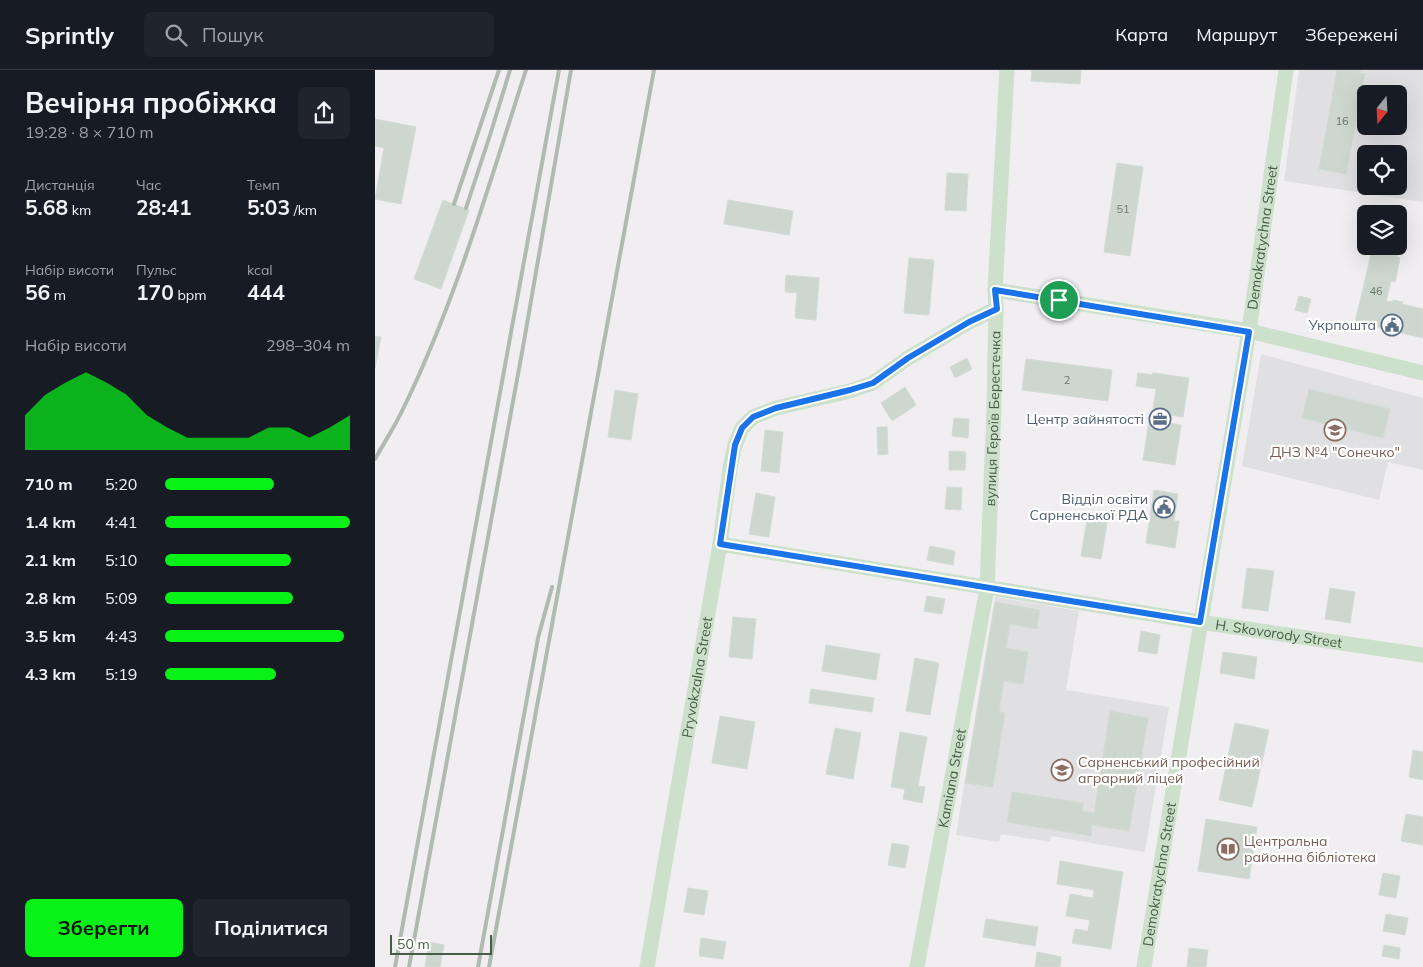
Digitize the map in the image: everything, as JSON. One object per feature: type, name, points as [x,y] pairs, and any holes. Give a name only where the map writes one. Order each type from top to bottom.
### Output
[{"type":"street","name":"вулиця Героїв Берестечка","points":[[987,588],[997,309],[995,290],[1007,70]]},
{"type":"street","name":"Demokratychna Street","points":[[1144,967],[1249,332],[1286,70]]},
{"type":"street","points":[[995,290],[1249,332],[1423,373]]},
{"type":"street","name":"Pryvokzalna Street","points":[[647,967],[720,544],[735,445],[742,428],[753,417],[776,408],[873,383],[908,358],[969,322],[997,309]]},
{"type":"street","name":"H. Skovorody Street","points":[[720,544],[1200,622],[1423,655]]},
{"type":"street","name":"Kamiana Street","points":[[917,967],[987,588]]},
{"type":"shaded area","points":[[1299,70],[1423,70],[1423,202],[1377,195],[1407,195],[1407,145],[1357,145],[1357,192],[1284,181]]},
{"type":"shaded area","name":"ДНЗ №4 \"Сонечко\"","points":[[1261,354],[1423,398],[1423,470],[1388,462],[1379,500],[1242,466]]},
{"type":"shaded area","name":"Сарненський професійний аграрний ліцей","points":[[995,597],[1079,611],[1066,690],[1169,707],[1145,852],[1051,836],[1050,842],[1001,834],[999,842],[956,835]]},
{"type":"building","points":[[1032,70],[1081,70],[1080,84],[1031,81]]},
{"type":"building","points":[[1337,70],[1361,70],[1360,73],[1365,74],[1363,85],[1357,85],[1357,116],[1346,174],[1319,169]]},
{"type":"building","points":[[375,119],[416,127],[401,204],[375,199],[384,148],[375,146]]},
{"type":"building","points":[[1117,163],[1143,167],[1130,256],[1104,252]]},
{"type":"building","points":[[947,173],[968,174],[966,211],[945,210]]},
{"type":"building","points":[[443,200],[469,210],[441,289],[414,279]]},
{"type":"building","points":[[728,200],[793,211],[789,235],[724,224]]},
{"type":"building","points":[[1371,255],[1397,255],[1397,257],[1400,258],[1395,282],[1391,281],[1386,301],[1403,302],[1402,304],[1423,309],[1423,338],[1355,322]]},
{"type":"building","points":[[909,258],[934,260],[929,315],[904,313]]},
{"type":"building","points":[[786,275],[819,278],[816,320],[795,318],[797,293],[785,292]]},
{"type":"building","points":[[1299,296],[1311,299],[1307,313],[1295,310]]},
{"type":"building","points":[[375,336],[381,337],[375,368]]},
{"type":"building","points":[[967,358],[972,369],[955,378],[950,367]]},
{"type":"building","points":[[1026,359],[1112,370],[1108,401],[1022,390]]},
{"type":"building","name":"Центр зайнятості","points":[[1138,373],[1189,378],[1183,417],[1169,415],[1168,423],[1181,425],[1175,465],[1143,460],[1156,389],[1136,386]]},
{"type":"building","points":[[905,387],[916,405],[892,421],[881,403]]},
{"type":"building","points":[[1309,389],[1390,409],[1383,438],[1302,418]]},
{"type":"building","points":[[615,390],[638,394],[631,440],[608,437]]},
{"type":"building","points":[[954,418],[969,419],[968,438],[952,436]]},
{"type":"building","points":[[877,427],[887,427],[888,454],[878,455]]},
{"type":"building","points":[[765,430],[783,432],[779,473],[761,471]]},
{"type":"building","points":[[949,451],[966,452],[965,470],[949,470]]},
{"type":"building","points":[[947,487],[962,488],[961,510],[945,509]]},
{"type":"building","name":"Відділ освіти Сарненської РДА","points":[[1154,490],[1178,494],[1174,521],[1179,521],[1175,548],[1146,543]]},
{"type":"building","points":[[756,493],[775,497],[769,537],[749,534]]},
{"type":"building","points":[[1088,514],[1108,517],[1101,559],[1081,556]]},
{"type":"building","points":[[930,546],[955,551],[953,565],[927,560]]},
{"type":"building","points":[[1247,568],[1274,571],[1268,611],[1242,608]]},
{"type":"building","points":[[1330,588],[1355,592],[1350,623],[1325,619]]},
{"type":"building","points":[[927,596],[945,599],[942,614],[924,611]]},
{"type":"building","points":[[995,602],[1040,610],[1037,629],[1010,624],[1006,648],[1028,652],[1023,684],[1004,681],[999,712],[1005,713],[993,787],[965,783]]},
{"type":"building","points":[[733,617],[756,619],[752,659],[729,657]]},
{"type":"building","points":[[1141,631],[1160,635],[1157,654],[1138,651]]},
{"type":"building","points":[[826,645],[880,654],[876,680],[822,671]]},
{"type":"building","points":[[1223,652],[1257,657],[1254,679],[1220,673]]},
{"type":"building","points":[[915,658],[939,663],[930,715],[906,711]]},
{"type":"building","points":[[811,689],[874,698],[872,712],[809,703]]},
{"type":"building","points":[[1110,711],[1148,718],[1129,831],[1092,825],[1091,836],[1007,822],[1012,792],[1084,803],[1082,811],[1094,813]]},
{"type":"building","points":[[720,716],[755,722],[747,769],[712,763]]},
{"type":"building","points":[[1235,723],[1269,730],[1252,807],[1219,800]]},
{"type":"building","points":[[835,728],[861,733],[853,779],[826,774]]},
{"type":"building","points":[[900,732],[927,737],[918,786],[925,787],[922,803],[903,799],[905,789],[891,787]]},
{"type":"building","points":[[1413,750],[1423,752],[1423,780],[1409,777]]},
{"type":"building","points":[[1406,814],[1423,817],[1423,845],[1401,841]]},
{"type":"building","name":"Центральна районна бібліотека","points":[[1206,819],[1257,827],[1249,879],[1198,871]]},
{"type":"building","points":[[892,843],[909,846],[905,868],[888,865]]},
{"type":"building","points":[[1060,861],[1123,872],[1111,949],[1072,943],[1075,929],[1088,931],[1090,920],[1066,916],[1070,894],[1093,898],[1094,890],[1057,884]]},
{"type":"building","points":[[1383,873],[1400,876],[1396,898],[1379,895]]},
{"type":"building","points":[[688,888],[708,891],[704,915],[684,912]]},
{"type":"building","points":[[1386,914],[1408,918],[1405,935],[1383,931]]},
{"type":"building","points":[[986,919],[1038,927],[1035,946],[983,937]]},
{"type":"building","points":[[701,938],[726,942],[723,959],[699,956]]},
{"type":"building","points":[[429,942],[444,945],[440,967],[425,967]]},
{"type":"building","points":[[1384,945],[1400,948],[1399,959],[1382,956]]},
{"type":"building","points":[[1189,948],[1208,950],[1206,967],[1187,967]]},
{"type":"building","points":[[1037,952],[1061,957],[1060,967],[1035,967]]},
{"type":"railway","points":[[454,204],[499,70]]},
{"type":"railway","points":[[466,208],[510,70]]},
{"type":"railway","points":[[375,459],[403,409],[439,326],[485,199],[526,70]]},
{"type":"railway","points":[[395,967],[559,70]]},
{"type":"railway","points":[[409,967],[523,347],[571,70]]},
{"type":"railway","points":[[489,967],[654,70]]},
{"type":"railway","points":[[478,967],[538,638],[552,587]]},
{"type":"place","name":"Укрпошта","points":[[1392,325]]},
{"type":"place","name":"Центр зайнятості","points":[[1160,419]]},
{"type":"place","name":"ДНЗ №4 \"Сонечко\"","points":[[1335,430]]},
{"type":"place","name":"Відділ освіти Сарненської РДА","points":[[1164,507]]},
{"type":"place","name":"Сарненський професійний аграрний ліцей","points":[[1062,770]]},
{"type":"place","name":"Центральна районна бібліотека","points":[[1228,849]]},
{"type":"route","points":[[995,290],[1059,300],[1249,332],[1200,622],[720,544],[735,445],[742,428],[753,417],[776,408],[873,383],[908,358],[969,322],[997,309],[995,290]]}]
